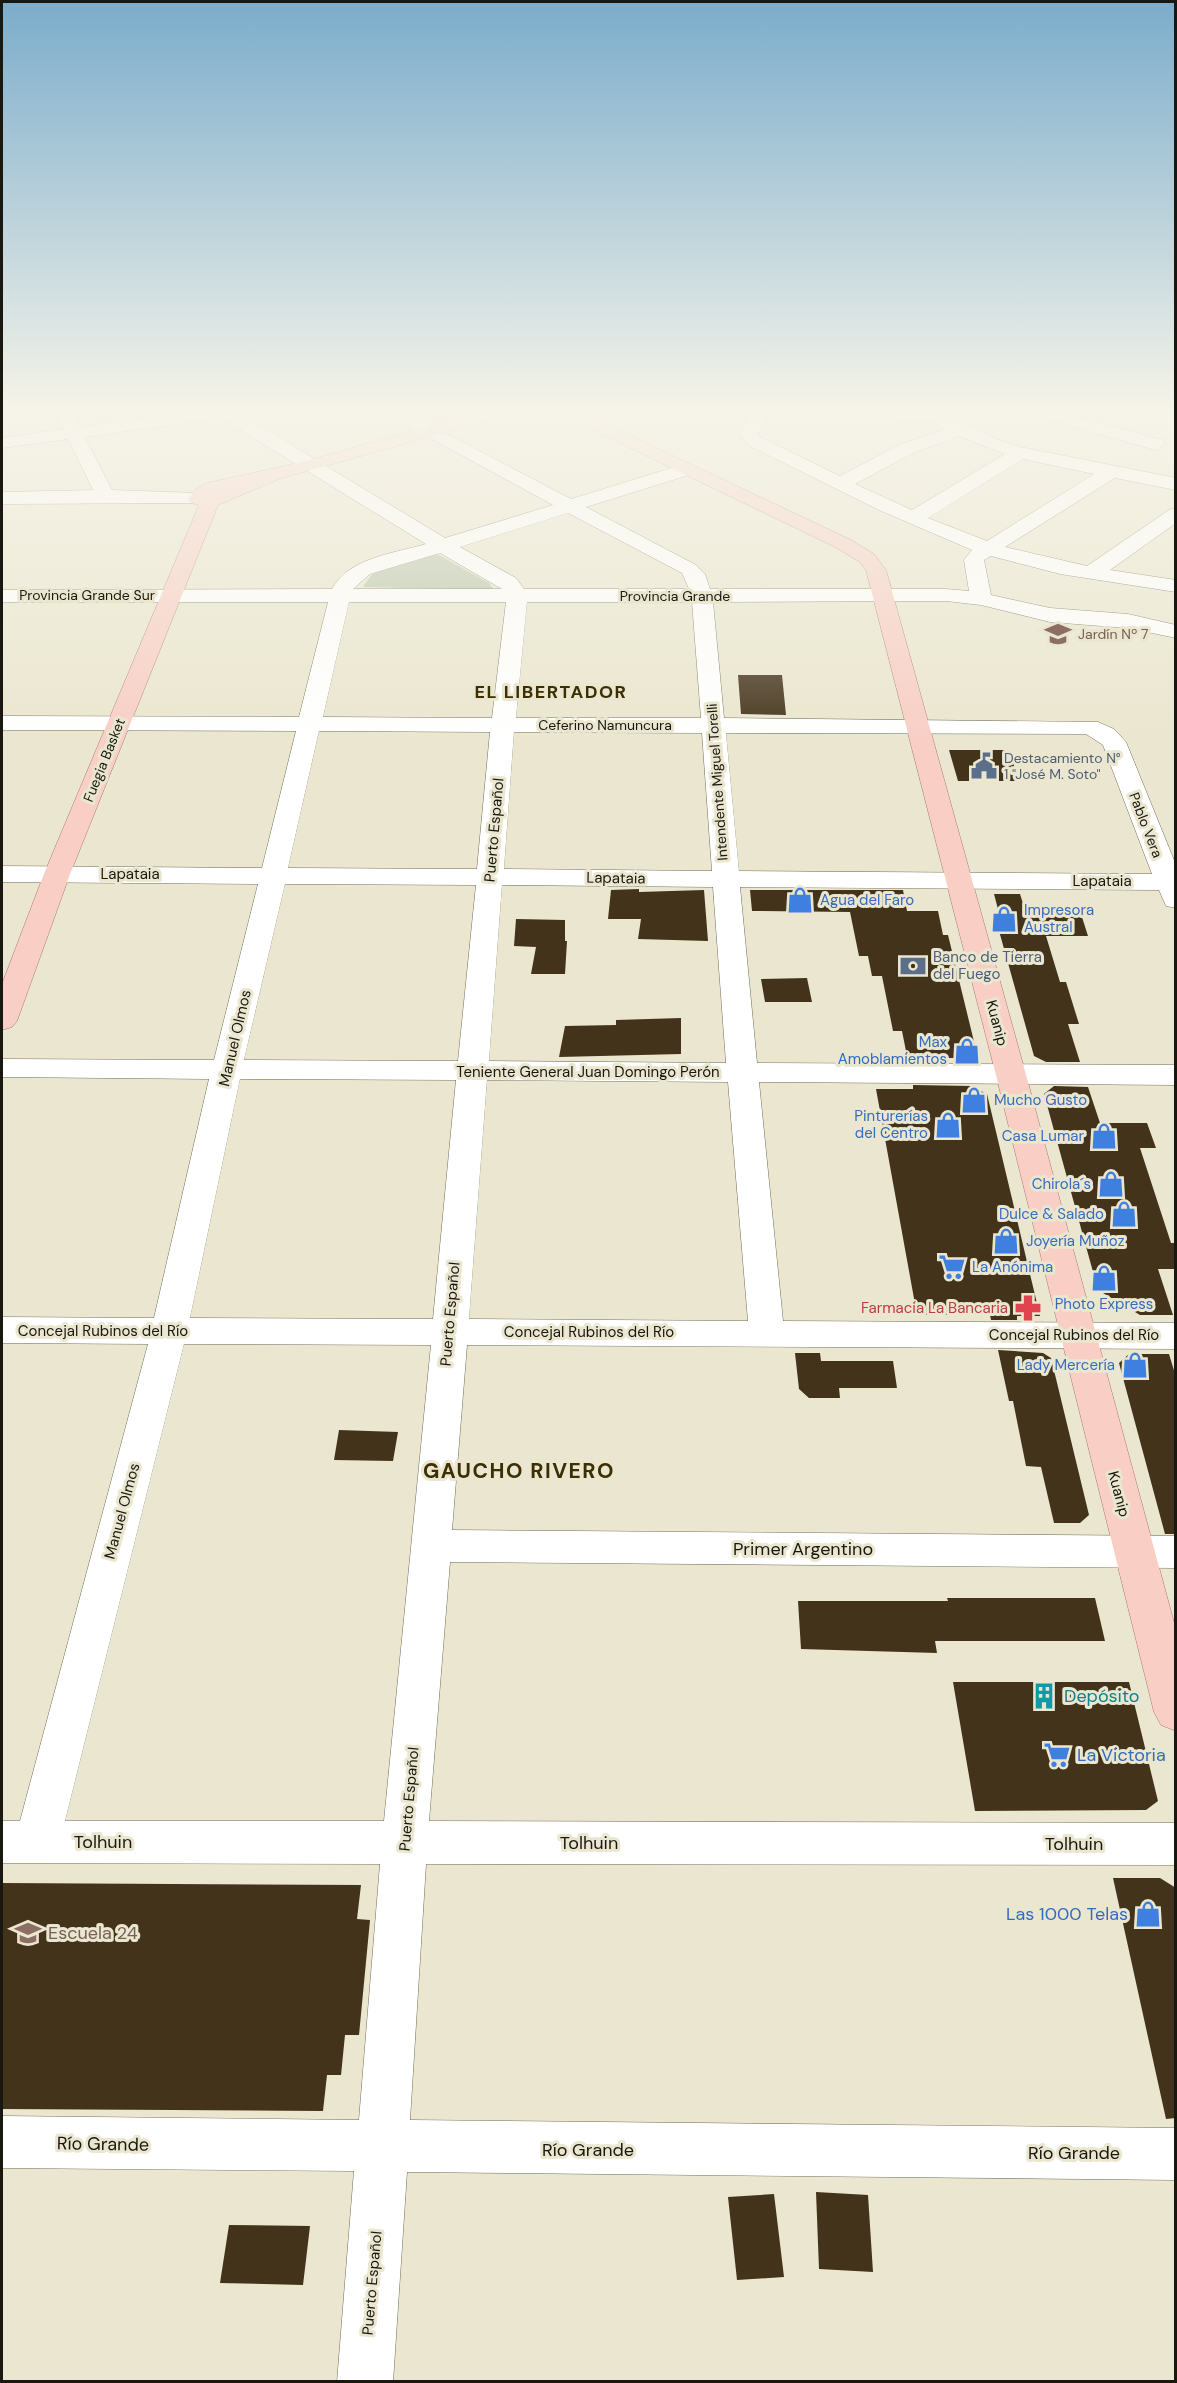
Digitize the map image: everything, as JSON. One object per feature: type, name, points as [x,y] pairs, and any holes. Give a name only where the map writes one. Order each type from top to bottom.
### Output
[{"type":"main road","name":"Fuegia Basket","points":[[2,1021],[57,874],[201,523]]},
{"type":"main road","name":"Kuanip","points":[[798,523],[861,553],[872,563],[884,596],[1176,1712]]},
{"type":"street","points":[[406,523],[509,582],[518,596]]},
{"type":"street","name":"Manuel Olmos","points":[[19,1842],[169,1331],[227,1069],[275,875],[339,595],[353,576],[363,570],[507,523]]},
{"type":"street","name":"Intendente Miguel Torelli","points":[[604,523],[689,569],[695,574],[702,597],[741,1073],[767,1334]]},
{"type":"street","points":[[930,523],[988,548],[1023,559],[1176,585]]},
{"type":"street","points":[[981,599],[974,561],[988,548],[1028,523]]},
{"type":"street","points":[[1093,572],[1167,530]]},
{"type":"street","name":"Provincia Grande","points":[[170,595],[702,597],[946,595],[981,599],[1050,615],[1128,621],[1176,632]]},
{"type":"street","name":"Provincia Grande Sur","points":[[2,596],[170,595]]},
{"type":"street","name":"Puerto Español","points":[[365,2382],[405,1842],[448,1331],[503,726],[518,596]]},
{"type":"street","name":"Ceferino Namuncura","points":[[2,723],[1090,728]]},
{"type":"street","name":"Pablo Vera","points":[[1090,728],[1106,734],[1114,742],[1173,888]]},
{"type":"street","name":"Lapataia","points":[[2,874],[959,880],[1173,888]]},
{"type":"street","name":"Teniente General Juan Domingo Perón","points":[[2,1068],[1176,1075]]},
{"type":"street","name":"Concejal Rubinos del Río","points":[[2,1330],[1176,1336]]},
{"type":"street","name":"Primer Argentino","points":[[431,1546],[1176,1551]]},
{"type":"street","name":"Tolhuin","points":[[19,1842],[1176,1844]]},
{"type":"street","name":"Río Grande","points":[[2,2142],[383,2148],[1176,2154]]},
{"type":"green space","points":[[435,553],[489,583],[494,590],[363,587],[372,574]]},
{"type":"building","points":[[738,675],[782,675],[786,715],[741,714]]},
{"type":"building","name":"Destacamiento N° 1 \"José M. Soto\"","points":[[949,750],[1009,750],[1019,781],[958,781]]},
{"type":"building","points":[[639,889],[639,892],[704,890],[708,941],[638,939],[641,919],[608,919],[611,890]]},
{"type":"building","points":[[750,890],[903,890],[907,911],[938,911],[943,935],[948,935],[978,1058],[920,1058],[927,1062],[908,1061],[902,1031],[893,1031],[882,976],[872,976],[868,956],[859,956],[850,912],[752,911]]},
{"type":"building","points":[[994,894],[1020,894],[1026,913],[1081,914],[1088,936],[1046,936],[1060,982],[1066,982],[1079,1024],[1068,1024],[1080,1062],[1046,1062],[1034,1056],[994,913],[999,913]]},
{"type":"building","points":[[516,919],[565,920],[565,941],[567,941],[565,974],[531,974],[536,947],[514,946]]},
{"type":"building","points":[[807,978],[812,1002],[765,1002],[761,979]]},
{"type":"building","points":[[681,1018],[681,1054],[559,1057],[565,1026],[616,1025],[616,1020]]},
{"type":"building","points":[[913,1085],[971,1086],[987,1094],[1040,1316],[1017,1316],[1017,1320],[991,1320],[990,1315],[917,1315],[876,1089],[913,1089]]},
{"type":"building","points":[[1054,1086],[1088,1087],[1100,1123],[1147,1123],[1156,1148],[1140,1148],[1171,1243],[1176,1243],[1176,1269],[1158,1269],[1173,1315],[1140,1315],[1098,1290],[1044,1094]]},
{"type":"building","points":[[998,1350],[1043,1353],[1051,1358],[1089,1515],[1080,1523],[1054,1523],[1041,1467],[1026,1466],[1013,1401],[1009,1401]]},
{"type":"building","points":[[795,1353],[820,1353],[821,1361],[893,1361],[897,1388],[839,1388],[840,1398],[809,1398],[799,1389]]},
{"type":"building","points":[[1129,1354],[1169,1354],[1176,1377],[1176,1534],[1165,1534],[1119,1363]]},
{"type":"building","points":[[339,1430],[398,1432],[393,1461],[334,1460]]},
{"type":"building","points":[[947,1598],[1095,1598],[1105,1641],[935,1641],[937,1653],[801,1649],[798,1601],[948,1601]]},
{"type":"building","name":"La Victoria","points":[[953,1682],[1129,1682],[1158,1801],[1146,1810],[975,1811]]},
{"type":"building","points":[[1113,1878],[1160,1878],[1176,1888],[1176,2118],[1166,2119]]},
{"type":"building","points":[[2,1883],[361,1885],[357,1919],[370,1920],[359,2035],[345,2035],[341,2075],[327,2075],[323,2111],[2,2109]]},
{"type":"building","points":[[816,2192],[868,2195],[873,2272],[819,2269]]},
{"type":"building","points":[[774,2194],[784,2277],[737,2280],[728,2197]]},
{"type":"building","points":[[229,2225],[310,2226],[303,2285],[220,2283]]},
{"type":"place","name":"Jardín Nº 7","points":[[1058,634]]},
{"type":"place","name":"Destacamiento N° 1 \"José M. Soto\"","points":[[984,766]]},
{"type":"place","name":"Agua del Faro","points":[[800,900]]},
{"type":"place","name":"Impresora Austral","points":[[1004,919]]},
{"type":"place","name":"Banco de Tierra del Fuego","points":[[913,966]]},
{"type":"place","name":"Max Amoblamientos","points":[[967,1051]]},
{"type":"place","name":"Mucho Gusto","points":[[974,1100]]},
{"type":"place","name":"Pinturerías del Centro","points":[[948,1125]]},
{"type":"place","name":"Casa Lumar","points":[[1104,1136]]},
{"type":"place","name":"Chirola´s","points":[[1111,1184]]},
{"type":"place","name":"Dulce & Salado","points":[[1124,1214]]},
{"type":"place","name":"Joyería Muñoz","points":[[1006,1241]]},
{"type":"place","name":"La Anónima","points":[[952,1267]]},
{"type":"place","name":"Photo Express","points":[[1104,1278]]},
{"type":"place","name":"Farmacia La Bancaria","points":[[1028,1308]]},
{"type":"place","name":"Lady Mercería","points":[[1135,1365]]},
{"type":"place","name":"Depósito","points":[[1044,1696]]},
{"type":"place","name":"La Victoria","points":[[1057,1755]]},
{"type":"place","name":"Las 1000 Telas","points":[[1148,1914]]},
{"type":"place","name":"Escuela 24","points":[[28,1933]]},
{"type":"district","name":"EL LIBERTADOR","points":[[551,692]]},
{"type":"district","name":"GAUCHO RIVERO","points":[[519,1471]]}]
